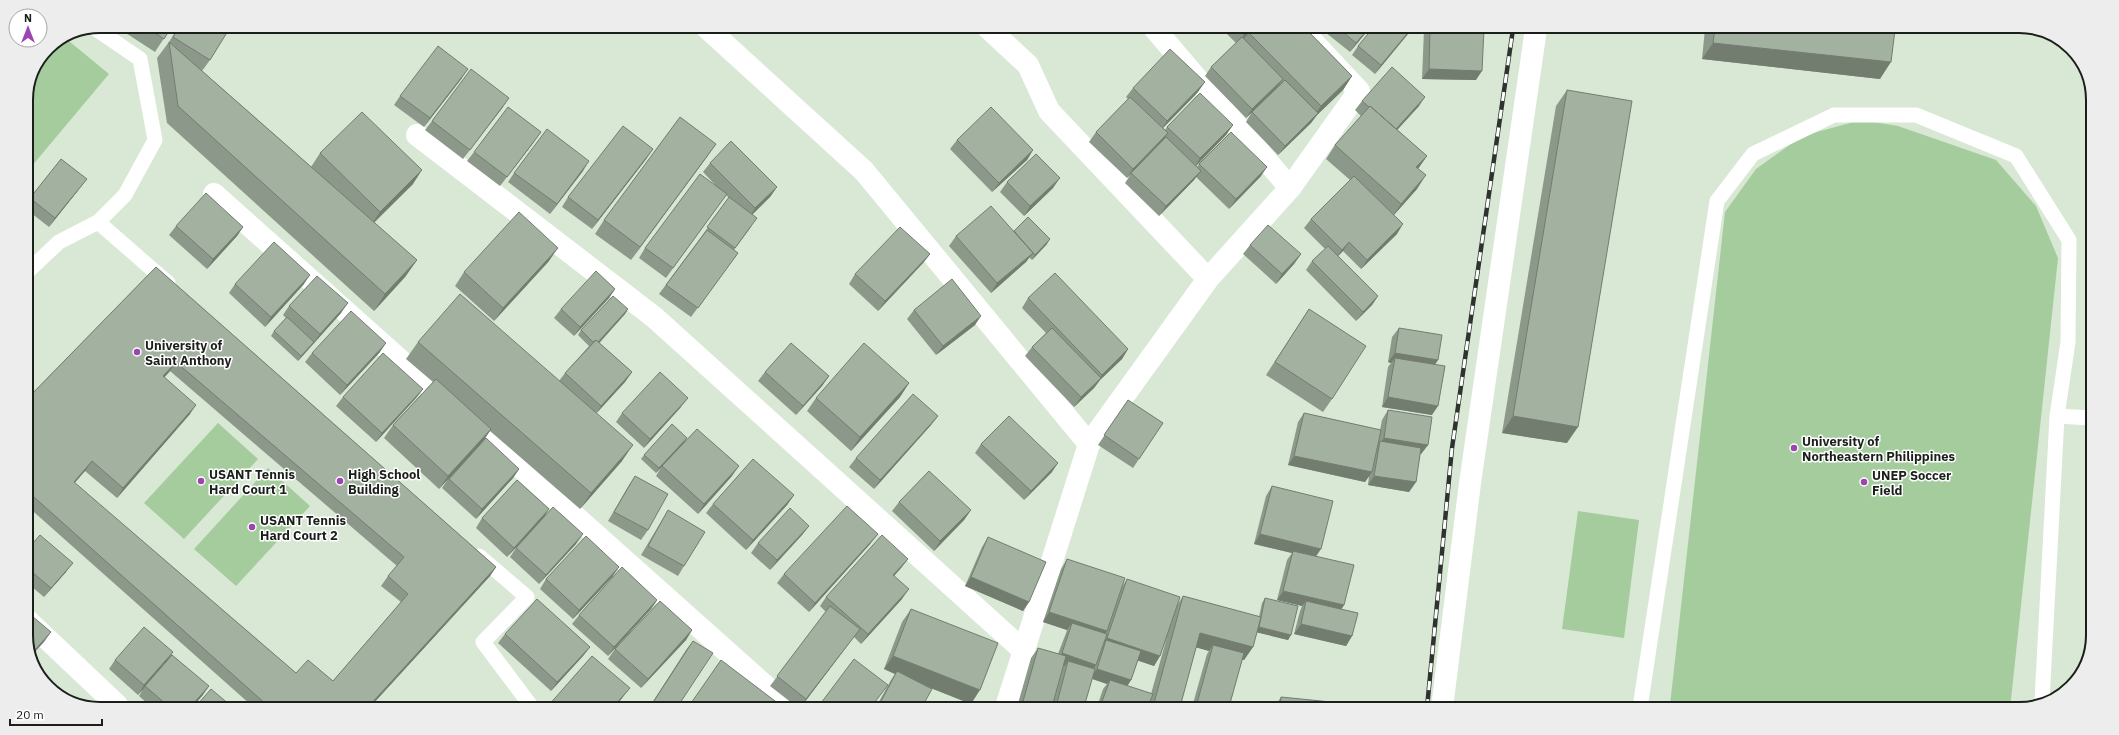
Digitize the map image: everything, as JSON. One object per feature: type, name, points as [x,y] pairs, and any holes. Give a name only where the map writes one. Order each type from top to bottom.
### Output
[{"type":"street","points":[[713,33],[864,171],[1089,444]]},
{"type":"street","points":[[994,33],[1028,64],[1048,110],[1208,279]]},
{"type":"street","points":[[1158,33],[1290,188]]},
{"type":"street","points":[[1008,702],[1089,444],[1208,279],[1290,188],[1358,91],[1305,33]]},
{"type":"street","points":[[1443,702],[1470,483],[1535,33]]},
{"type":"street","points":[[416,134],[654,317],[1024,651]]},
{"type":"street","points":[[214,194],[782,702]]},
{"type":"street","points":[[33,626],[114,702]]},
{"type":"lane","points":[[33,266],[58,242],[98,222],[124,195],[154,140],[140,59],[102,33]]},
{"type":"lane","points":[[1641,702],[1717,201],[1752,154],[1834,115],[1916,115],[2016,156],[2069,240],[2068,342],[2057,416],[2042,698]]},
{"type":"lane","points":[[98,222],[181,295]]},
{"type":"lane","points":[[2057,416],[2086,418]]},
{"type":"lane","points":[[467,545],[526,597],[483,642],[528,702]]},
{"type":"green space","points":[[69,41],[109,74],[33,165],[34,87],[38,74],[44,63],[63,44]]},
{"type":"green space","name":"UNEP Soccer Field","points":[[1861,120],[1898,126],[1996,160],[2036,206],[2058,258],[2011,702],[1670,702],[1725,212],[1756,169],[1802,136]]},
{"type":"green space","name":"USANT Tennis Hard Court 1","points":[[218,423],[258,459],[184,539],[144,503]]},
{"type":"green space","name":"USANT Tennis Hard Court 2","points":[[268,468],[310,506],[236,586],[194,549]]},
{"type":"green space","points":[[1578,511],[1639,520],[1624,638],[1562,629]]},
{"type":"building","points":[[155,33],[168,33],[164,39]]},
{"type":"building","points":[[176,33],[227,33],[210,60],[173,37]]},
{"type":"building","points":[[1249,33],[1310,33],[1352,76],[1321,106]]},
{"type":"building","points":[[1344,33],[1365,33],[1356,43]]},
{"type":"building","points":[[1369,33],[1408,33],[1381,65],[1358,46]]},
{"type":"building","points":[[1430,33],[1484,33],[1482,71],[1429,69]]},
{"type":"building","points":[[1714,33],[1895,33],[1891,62],[1713,43]]},
{"type":"building","points":[[1242,37],[1283,79],[1252,109],[1211,67]]},
{"type":"building","points":[[169,42],[417,260],[385,294],[178,106]]},
{"type":"building","points":[[438,46],[468,69],[430,118],[400,96]]},
{"type":"building","points":[[1170,49],[1205,82],[1167,121],[1133,88]]},
{"type":"building","points":[[1392,67],[1425,97],[1396,129],[1370,106],[1369,107],[1362,101]]},
{"type":"building","points":[[471,69],[509,98],[470,150],[432,121]]},
{"type":"building","points":[[1285,80],[1318,113],[1285,146],[1252,112]]},
{"type":"building","points":[[1567,90],[1632,101],[1578,427],[1513,416]]},
{"type":"building","points":[[1200,93],[1233,125],[1200,158],[1167,127]]},
{"type":"building","points":[[1130,97],[1168,133],[1133,169],[1096,132]]},
{"type":"building","points":[[1370,106],[1427,156],[1416,167],[1426,175],[1401,204],[1335,145]]},
{"type":"building","points":[[508,107],[541,132],[507,177],[474,152]]},
{"type":"building","points":[[991,107],[1033,150],[999,183],[957,140]]},
{"type":"building","points":[[362,112],[422,170],[380,212],[320,153]]},
{"type":"building","points":[[680,117],[716,144],[640,247],[604,220]]},
{"type":"building","points":[[623,126],[653,149],[598,220],[568,197]]},
{"type":"building","points":[[547,129],[589,161],[557,204],[514,173]]},
{"type":"building","points":[[1231,132],[1267,167],[1236,199],[1199,164]]},
{"type":"building","points":[[1166,137],[1201,171],[1166,206],[1131,173]]},
{"type":"building","points":[[731,141],[777,187],[755,208],[710,163]]},
{"type":"building","points":[[1036,154],[1060,178],[1030,206],[1007,182]]},
{"type":"building","points":[[61,159],[87,179],[55,218],[33,200],[33,194]]},
{"type":"building","points":[[700,174],[727,194],[673,268],[645,248]]},
{"type":"building","points":[[1354,176],[1403,224],[1367,260],[1349,242],[1342,250],[1311,219]]},
{"type":"building","points":[[206,193],[243,227],[213,259],[176,226]]},
{"type":"building","points":[[729,197],[757,218],[735,248],[707,227]]},
{"type":"building","points":[[991,206],[1033,253],[997,283],[956,236]]},
{"type":"building","points":[[519,212],[558,248],[503,308],[464,272]]},
{"type":"building","points":[[1028,217],[1050,239],[1035,255],[1014,231]]},
{"type":"building","points":[[1268,225],[1301,254],[1282,274],[1250,245]]},
{"type":"building","points":[[900,227],[930,254],[885,301],[855,274]]},
{"type":"building","points":[[707,230],[738,253],[698,308],[666,285]]},
{"type":"building","points":[[274,242],[310,275],[271,317],[235,284]]},
{"type":"building","points":[[1328,246],[1378,296],[1363,312],[1312,261]]},
{"type":"building","name":"High School Building","points":[[156,267],[496,567],[373,702],[264,702],[33,496],[33,393]],"holes":[[[176,362],[404,557],[388,576],[408,594],[333,681],[308,660],[296,673],[74,482],[92,461],[123,488],[196,405],[163,376]]]},
{"type":"building","points":[[596,271],[615,289],[580,327],[561,309]]},
{"type":"building","points":[[1055,273],[1128,349],[1102,375],[1028,298]]},
{"type":"building","points":[[317,276],[348,303],[320,334],[289,306]]},
{"type":"building","points":[[952,279],[981,316],[943,346],[914,310]]},
{"type":"building","points":[[460,294],[633,445],[591,493],[418,342]]},
{"type":"building","points":[[613,296],[628,309],[598,342],[596,340],[593,342],[581,330]]},
{"type":"building","points":[[1309,309],[1366,346],[1332,399],[1275,362]]},
{"type":"building","points":[[351,311],[386,343],[347,385],[312,353]]},
{"type":"building","points":[[287,317],[314,342],[301,356],[274,331]]},
{"type":"building","points":[[1052,328],[1101,378],[1081,397],[1032,347]]},
{"type":"building","points":[[1399,328],[1442,335],[1438,360],[1395,353]]},
{"type":"building","points":[[596,340],[632,372],[601,406],[565,373]]},
{"type":"building","points":[[791,343],[829,376],[803,406],[765,372]]},
{"type":"building","points":[[864,343],[909,383],[860,437],[816,398]]},
{"type":"building","points":[[383,353],[423,389],[382,433],[343,397]]},
{"type":"building","points":[[1395,358],[1445,366],[1438,406],[1388,397]]},
{"type":"building","points":[[660,372],[688,398],[650,439],[622,413]]},
{"type":"building","points":[[436,379],[491,429],[448,476],[393,425]]},
{"type":"building","points":[[913,394],[938,416],[880,480],[856,458]]},
{"type":"building","points":[[1128,400],[1163,423],[1139,459],[1104,435]]},
{"type":"building","points":[[1388,410],[1432,417],[1428,445],[1384,438]]},
{"type":"building","points":[[1304,413],[1381,430],[1372,472],[1294,456]]},
{"type":"building","points":[[1009,416],[1058,463],[1031,491],[981,444]]},
{"type":"building","points":[[672,424],[687,438],[659,468],[644,455]]},
{"type":"building","points":[[697,429],[739,466],[704,504],[662,466]]},
{"type":"building","points":[[486,438],[519,469],[482,509],[449,479]]},
{"type":"building","points":[[1380,441],[1421,448],[1416,482],[1374,476]]},
{"type":"building","points":[[753,459],[794,495],[753,540],[713,504]]},
{"type":"building","points":[[929,471],[971,510],[940,541],[899,502]]},
{"type":"building","points":[[635,476],[668,494],[648,530],[614,512]]},
{"type":"building","points":[[517,480],[549,509],[514,548],[482,518]]},
{"type":"building","points":[[1272,486],[1333,501],[1321,549],[1260,534]]},
{"type":"building","points":[[847,506],[878,534],[815,603],[784,574]]},
{"type":"building","points":[[553,507],[583,534],[546,575],[516,548]]},
{"type":"building","points":[[790,508],[809,526],[777,560],[758,543]]},
{"type":"building","points":[[668,510],[705,532],[684,566],[648,546]]},
{"type":"building","points":[[40,535],[73,563],[51,588],[33,573],[33,543]]},
{"type":"building","points":[[882,535],[908,559],[893,575],[909,589],[868,634],[826,597]]},
{"type":"building","points":[[586,536],[619,567],[579,610],[546,579]]},
{"type":"building","points":[[988,537],[1046,562],[1029,602],[971,577]]},
{"type":"building","points":[[1293,551],[1354,565],[1344,605],[1283,591]]},
{"type":"building","points":[[1067,559],[1125,578],[1107,631],[1049,612]]},
{"type":"building","points":[[622,567],[657,600],[614,647],[579,615]]},
{"type":"building","points":[[1127,579],[1180,597],[1160,656],[1107,638]]},
{"type":"building","points":[[1183,596],[1261,617],[1253,647],[1200,633],[1181,702],[1154,702]]},
{"type":"building","points":[[1265,598],[1298,606],[1291,635],[1259,627]]},
{"type":"building","points":[[537,599],[590,647],[557,682],[505,634]]},
{"type":"building","points":[[660,601],[692,630],[648,679],[615,649]]},
{"type":"building","points":[[1306,601],[1358,613],[1352,636],[1301,624]]},
{"type":"building","points":[[830,606],[860,629],[806,699],[777,676]]},
{"type":"building","points":[[911,609],[998,643],[980,690],[893,656]]},
{"type":"building","points":[[33,617],[51,632],[35,650]]},
{"type":"building","points":[[1072,623],[1107,634],[1096,665],[1062,653]]},
{"type":"building","points":[[144,627],[173,652],[144,685],[115,660]]},
{"type":"building","points":[[1106,640],[1141,651],[1131,680],[1097,669]]},
{"type":"building","points":[[693,641],[713,653],[681,702],[653,702]]},
{"type":"building","points":[[1213,645],[1244,653],[1230,702],[1197,702]]},
{"type":"building","points":[[1038,648],[1066,656],[1053,702],[1023,702]]},
{"type":"building","points":[[172,655],[209,686],[195,702],[164,702],[145,686]]},
{"type":"building","points":[[592,656],[630,688],[618,702],[552,702]]},
{"type":"building","points":[[854,659],[888,685],[875,702],[822,702]]},
{"type":"building","points":[[721,660],[776,702],[692,702]]},
{"type":"building","points":[[1068,661],[1095,669],[1085,702],[1057,702]]},
{"type":"building","points":[[897,671],[932,689],[925,702],[881,702]]},
{"type":"building","points":[[1110,680],[1153,694],[1150,702],[1102,702]]},
{"type":"building","points":[[211,689],[226,702],[200,702]]},
{"type":"building","points":[[1281,697],[1331,702],[1281,702]]},
{"type":"railway","points":[[1428,702],[1452,448],[1512,33]]},
{"type":"place","name":"University of Saint Anthony","points":[[137,352]]},
{"type":"place","name":"University of Northeastern Philippines","points":[[1794,448]]},
{"type":"place","name":"USANT Tennis Hard Court 1","points":[[201,481]]},
{"type":"place","name":"High School Building","points":[[340,481]]},
{"type":"place","name":"UNEP Soccer Field","points":[[1864,482]]},
{"type":"place","name":"USANT Tennis Hard Court 2","points":[[252,527]]}]
